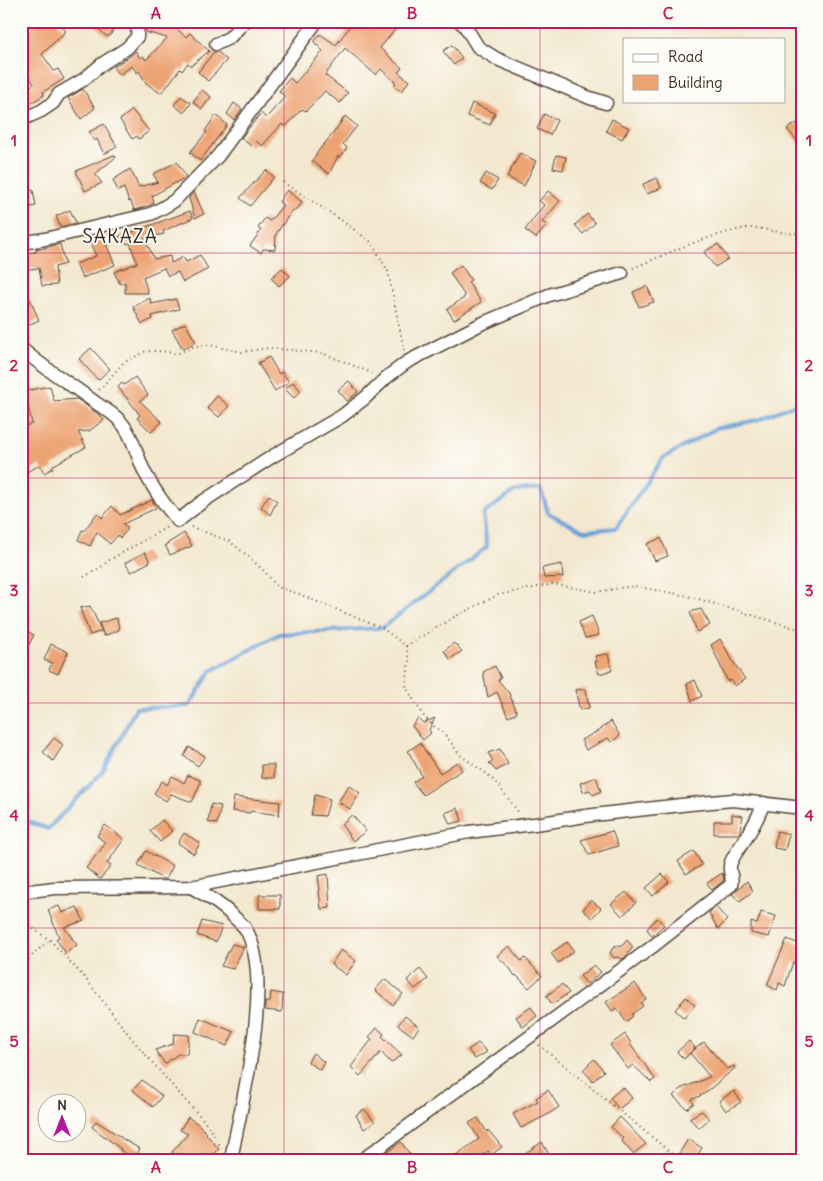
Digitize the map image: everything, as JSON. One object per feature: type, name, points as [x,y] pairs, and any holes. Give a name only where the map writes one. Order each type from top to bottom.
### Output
[{"type":"street","points":[[21,120],[53,103],[60,94],[127,48],[137,37],[138,24],[141,21]]},
{"type":"street","points":[[216,44],[229,38],[245,21]]},
{"type":"street","points":[[21,243],[151,214],[174,200],[218,156],[317,21]]},
{"type":"street","points":[[459,21],[465,26],[478,47],[497,59],[606,103]]},
{"type":"street","points":[[21,348],[118,418],[123,424],[145,473],[178,521],[202,502],[273,456],[342,416],[365,398],[386,377],[407,362],[481,324],[549,295],[622,273]]},
{"type":"street","points":[[21,892],[55,888],[191,887],[468,832],[690,804],[733,800],[802,808]]},
{"type":"street","points":[[362,1160],[652,947],[731,885],[732,880],[729,870],[734,854],[758,817],[764,803]]},
{"type":"street","points":[[191,887],[213,899],[244,927],[251,940],[256,960],[258,988],[253,1042],[231,1159]]},
{"type":"path","points":[[284,182],[342,220],[371,242],[388,271],[407,362]]},
{"type":"path","points":[[622,273],[703,239],[734,231],[748,228],[785,234],[802,233]]},
{"type":"path","points":[[92,399],[123,363],[146,351],[162,351],[176,354],[195,346],[209,345],[242,352],[268,348],[322,352],[386,377]]},
{"type":"path","points":[[84,577],[178,521],[184,525],[229,541],[254,561],[277,587],[382,628],[406,646],[409,660],[406,687],[422,714],[433,726],[443,732],[460,755],[487,774],[498,785],[528,825]]},
{"type":"path","points":[[406,646],[456,616],[498,595],[553,584],[596,592],[633,586],[688,596],[802,630]]},
{"type":"path","points":[[21,920],[49,940],[85,978],[132,1039],[202,1118],[221,1148],[231,1159]]},
{"type":"path","points":[[21,966],[49,940]]},
{"type":"path","points":[[529,1037],[680,1160]]},
{"type":"building","points":[[31,21],[56,21],[66,31],[42,54],[54,71],[58,69],[64,79],[43,92],[44,95],[21,109],[21,92],[34,84],[21,64],[21,30]]},
{"type":"building","points":[[91,21],[106,21],[114,28],[110,36],[106,36]]},
{"type":"building","points":[[149,21],[168,21],[186,37],[190,33],[209,51],[191,66],[188,63],[182,71],[180,69],[160,93],[146,83],[139,71],[137,73],[132,66],[119,75],[113,67],[136,51],[140,58],[143,56],[146,60],[167,38],[146,32]]},
{"type":"building","points":[[354,21],[392,21],[398,26],[380,48],[402,68],[398,72],[409,81],[402,91],[394,85],[396,83],[381,69],[376,75],[345,48],[325,75],[348,93],[340,103],[325,91],[306,111],[302,109],[285,127],[282,124],[262,146],[256,141],[251,146],[241,138],[261,113],[266,118],[285,97],[279,91],[290,78],[295,83],[323,51],[314,42],[320,34],[336,45]]},
{"type":"building","points":[[452,45],[462,58],[454,65],[443,51]]},
{"type":"building","points":[[214,52],[218,52],[227,60],[208,81],[198,72]]},
{"type":"building","points":[[83,89],[95,108],[81,119],[68,98]]},
{"type":"building","points":[[202,90],[211,97],[202,109],[193,102]]},
{"type":"building","points":[[181,96],[191,103],[184,113],[174,105]]},
{"type":"building","points":[[234,103],[242,109],[234,120],[227,114]]},
{"type":"building","points":[[472,103],[495,113],[490,125],[467,116]]},
{"type":"building","points":[[132,110],[149,131],[139,139],[137,136],[132,139],[120,120]]},
{"type":"building","points":[[544,114],[557,120],[550,135],[537,129]]},
{"type":"building","points":[[216,115],[227,125],[200,161],[190,152],[207,132],[205,131]]},
{"type":"building","points":[[345,116],[357,126],[343,144],[347,148],[340,158],[338,156],[329,174],[312,161]]},
{"type":"building","points":[[612,119],[629,128],[622,139],[606,131]]},
{"type":"building","points":[[797,123],[802,131],[802,147],[787,129]]},
{"type":"building","points":[[104,124],[117,147],[104,154],[97,139],[94,141],[89,132]]},
{"type":"building","points":[[520,153],[536,161],[524,186],[507,177]]},
{"type":"building","points":[[114,155],[116,157],[95,174],[102,183],[85,191],[76,171]]},
{"type":"building","points":[[556,155],[566,157],[563,170],[553,168]]},
{"type":"building","points":[[177,162],[186,177],[152,196],[154,203],[134,210],[124,188],[118,191],[113,180],[130,169],[139,187],[158,182],[153,174]]},
{"type":"building","points":[[266,170],[274,177],[250,206],[240,198]]},
{"type":"building","points":[[486,173],[498,180],[492,190],[480,183]]},
{"type":"building","points":[[657,178],[661,188],[647,194],[643,184]]},
{"type":"building","points":[[33,190],[36,206],[21,208],[21,193]]},
{"type":"building","points":[[287,190],[302,202],[299,207],[291,212],[276,234],[275,250],[263,249],[261,253],[250,246],[261,230],[258,228],[265,218],[270,221],[283,205],[279,202]]},
{"type":"building","points":[[548,191],[560,201],[542,222],[547,225],[536,238],[525,230],[544,205],[539,201]]},
{"type":"building","points":[[194,192],[204,214],[195,218],[189,198]]},
{"type":"building","points":[[70,210],[76,223],[60,227],[56,216]]},
{"type":"building","points":[[190,211],[193,218],[163,231],[164,234],[144,238],[154,259],[170,256],[171,263],[183,257],[186,262],[200,255],[208,269],[183,282],[178,272],[168,276],[164,268],[143,277],[148,293],[125,293],[125,282],[120,284],[114,272],[137,263],[130,243],[118,243],[116,238]]},
{"type":"building","points":[[587,214],[595,223],[583,234],[575,225]]},
{"type":"building","points":[[102,234],[115,265],[82,278],[76,264],[96,256],[88,238]]},
{"type":"building","points":[[60,244],[65,264],[55,267],[57,285],[42,286],[39,268],[21,270],[21,254],[36,252],[36,250]]},
{"type":"building","points":[[718,244],[728,259],[715,267],[704,252]]},
{"type":"building","points":[[461,265],[471,280],[468,282],[481,302],[454,320],[447,309],[465,296],[450,273]]},
{"type":"building","points":[[282,268],[290,276],[279,286],[271,278]]},
{"type":"building","points":[[21,279],[39,320],[24,327],[21,321]]},
{"type":"building","points":[[647,286],[654,302],[639,307],[633,292]]},
{"type":"building","points":[[150,298],[151,304],[176,299],[179,309],[152,316],[153,319],[142,324],[133,307]]},
{"type":"building","points":[[185,323],[196,342],[183,349],[172,330]]},
{"type":"building","points":[[91,348],[110,369],[98,380],[79,359]]},
{"type":"building","points":[[269,357],[279,374],[282,372],[289,382],[275,391],[258,363]]},
{"type":"building","points":[[135,377],[148,395],[140,401],[162,422],[151,432],[137,418],[140,415],[118,387]]},
{"type":"building","points":[[349,381],[358,392],[347,401],[338,390]]},
{"type":"building","points":[[293,382],[301,391],[294,398],[285,389]]},
{"type":"building","points":[[50,386],[54,401],[77,399],[104,420],[89,431],[78,432],[86,447],[52,466],[53,468],[44,473],[40,465],[21,475],[21,427],[32,424],[25,391]]},
{"type":"building","points":[[217,396],[229,406],[219,417],[207,408]]},
{"type":"building","points":[[269,495],[277,501],[270,515],[261,507]]},
{"type":"building","points":[[152,500],[156,508],[123,524],[128,529],[120,538],[118,535],[110,544],[97,532],[90,546],[78,540],[82,530],[84,531],[97,513],[102,518],[112,506],[120,515]]},
{"type":"building","points":[[184,533],[192,546],[170,555],[165,545]]},
{"type":"building","points":[[661,538],[668,556],[655,561],[647,544]]},
{"type":"building","points":[[145,552],[150,562],[131,572],[125,563]]},
{"type":"building","points":[[562,564],[563,577],[544,578],[542,568]]},
{"type":"building","points":[[90,606],[102,631],[90,635],[80,608]]},
{"type":"building","points":[[701,609],[710,625],[697,632],[690,612]]},
{"type":"building","points":[[592,616],[599,635],[585,638],[579,622]]},
{"type":"building","points":[[117,618],[119,630],[104,636],[99,623]]},
{"type":"building","points":[[21,628],[34,635],[21,659]]},
{"type":"building","points":[[720,639],[745,679],[735,686],[731,680],[728,682],[711,645]]},
{"type":"building","points":[[454,643],[462,651],[450,659],[444,651]]},
{"type":"building","points":[[51,644],[68,652],[58,674],[49,670],[52,663],[44,660]]},
{"type":"building","points":[[608,654],[612,670],[599,674],[595,656]]},
{"type":"building","points":[[495,666],[501,678],[498,680],[509,693],[517,713],[508,717],[497,692],[488,697],[483,672]]},
{"type":"building","points":[[695,680],[702,696],[692,701],[687,684]]},
{"type":"building","points":[[586,689],[589,708],[580,710],[575,690]]},
{"type":"building","points":[[418,718],[423,723],[435,718],[429,730],[431,733],[423,740],[412,726]]},
{"type":"building","points":[[611,721],[620,736],[611,742],[608,738],[586,750],[581,740],[602,729]]},
{"type":"building","points":[[54,738],[63,745],[53,761],[43,752]]},
{"type":"building","points":[[420,743],[440,773],[457,762],[462,770],[423,795],[413,782],[422,776],[408,751]]},
{"type":"building","points":[[189,747],[205,756],[198,766],[184,756]]},
{"type":"building","points":[[500,749],[508,764],[496,771],[489,763],[493,761],[488,753]]},
{"type":"building","points":[[262,765],[274,765],[274,778],[262,778]]},
{"type":"building","points":[[188,775],[200,780],[192,802],[171,794],[166,801],[154,793],[162,781],[167,785],[172,776],[184,783]]},
{"type":"building","points":[[596,777],[601,791],[593,795],[590,790],[583,792],[580,783]]},
{"type":"building","points":[[349,785],[360,793],[350,809],[338,802]]},
{"type":"building","points":[[315,795],[330,799],[325,816],[311,815]]},
{"type":"building","points":[[234,797],[280,802],[279,815],[251,811],[250,813],[232,811]]},
{"type":"building","points":[[211,804],[221,806],[217,824],[208,822]]},
{"type":"building","points":[[458,808],[462,821],[450,824],[445,813]]},
{"type":"building","points":[[732,814],[743,816],[739,834],[714,834],[714,821],[732,821]]},
{"type":"building","points":[[352,815],[366,831],[353,841],[341,824]]},
{"type":"building","points":[[162,820],[172,831],[160,842],[150,831]]},
{"type":"building","points":[[105,825],[124,839],[107,863],[111,866],[100,879],[86,868],[106,843],[97,836]]},
{"type":"building","points":[[612,831],[618,846],[589,855],[581,840]]},
{"type":"building","points":[[777,831],[789,834],[785,850],[774,848]]},
{"type":"building","points":[[184,833],[200,843],[194,854],[178,843]]},
{"type":"building","points":[[146,851],[173,866],[166,879],[138,865]]},
{"type":"building","points":[[694,851],[702,865],[686,874],[678,861]]},
{"type":"building","points":[[722,873],[724,880],[712,890],[707,883]]},
{"type":"building","points":[[328,874],[330,908],[321,909],[318,876]]},
{"type":"building","points":[[662,874],[669,882],[653,896],[646,888]]},
{"type":"building","points":[[747,881],[753,891],[740,901],[732,894]]},
{"type":"building","points":[[626,892],[636,903],[622,916],[611,904]]},
{"type":"building","points":[[259,895],[280,895],[280,909],[259,909]]},
{"type":"building","points":[[591,900],[601,908],[592,918],[583,910]]},
{"type":"building","points":[[59,906],[62,913],[77,907],[84,921],[64,927],[77,945],[66,953],[56,939],[59,937],[48,910]]},
{"type":"building","points":[[716,907],[727,920],[718,929],[709,913]]},
{"type":"building","points":[[761,912],[776,916],[769,937],[751,933],[751,922],[757,924]]},
{"type":"building","points":[[657,918],[664,925],[652,936],[647,929]]},
{"type":"building","points":[[202,921],[222,926],[216,942],[197,935]]},
{"type":"building","points":[[787,939],[802,945],[802,966],[793,962],[785,986],[779,983],[777,990],[767,985]]},
{"type":"building","points":[[627,940],[633,947],[623,959],[614,958],[610,953],[612,949],[618,945],[621,947]]},
{"type":"building","points":[[567,942],[574,951],[558,963],[551,953]]},
{"type":"building","points":[[232,944],[244,947],[233,969],[221,966]]},
{"type":"building","points":[[509,946],[521,961],[525,958],[542,976],[529,988],[497,956]]},
{"type":"building","points":[[341,950],[356,961],[346,975],[331,964]]},
{"type":"building","points":[[594,965],[601,972],[587,984],[580,976]]},
{"type":"building","points":[[420,969],[428,979],[415,989],[407,980]]},
{"type":"building","points":[[385,979],[403,994],[393,1005],[375,990]]},
{"type":"building","points":[[635,983],[646,999],[641,1003],[643,1006],[632,1014],[633,1016],[626,1022],[617,1008],[612,1011],[606,1002]]},
{"type":"building","points":[[562,984],[569,993],[552,1004],[546,996]]},
{"type":"building","points":[[271,992],[283,994],[282,1012],[265,1010],[265,1002],[270,1002]]},
{"type":"building","points":[[686,997],[695,1005],[684,1018],[675,1010]]},
{"type":"building","points":[[531,1007],[537,1016],[523,1027],[516,1017]]},
{"type":"building","points":[[405,1016],[419,1027],[413,1036],[398,1025]]},
{"type":"building","points":[[200,1018],[234,1032],[227,1046],[195,1032]]},
{"type":"building","points":[[377,1028],[384,1034],[382,1036],[402,1055],[391,1063],[381,1052],[360,1076],[351,1067],[372,1039],[369,1037]]},
{"type":"building","points":[[174,1034],[189,1035],[187,1054],[178,1054],[165,1064],[155,1050],[173,1044]]},
{"type":"building","points":[[625,1034],[655,1079],[651,1082],[633,1065],[628,1069],[610,1045]]},
{"type":"building","points":[[689,1041],[695,1048],[684,1059],[677,1052]]},
{"type":"building","points":[[704,1042],[727,1069],[734,1066],[735,1068],[704,1094],[691,1100],[694,1103],[687,1109],[673,1096],[680,1089],[710,1077],[690,1053]]},
{"type":"building","points":[[478,1043],[487,1052],[475,1059],[468,1050]]},
{"type":"building","points":[[313,1053],[324,1062],[320,1070],[308,1062]]},
{"type":"building","points":[[594,1059],[604,1071],[593,1081],[583,1070]]},
{"type":"building","points":[[142,1080],[162,1096],[153,1107],[133,1090]]},
{"type":"building","points":[[623,1087],[632,1098],[619,1109],[610,1098]]},
{"type":"building","points":[[548,1090],[559,1107],[521,1128],[513,1114],[538,1101],[536,1098]]},
{"type":"building","points":[[734,1091],[741,1102],[726,1111],[719,1101]]},
{"type":"building","points":[[364,1109],[375,1122],[364,1129],[356,1115]]},
{"type":"building","points":[[702,1111],[709,1119],[699,1128],[689,1118]]},
{"type":"building","points":[[188,1117],[207,1133],[219,1149],[208,1160],[179,1160],[172,1152],[188,1134],[180,1130]]},
{"type":"building","points":[[620,1117],[646,1144],[633,1154],[621,1140],[623,1138],[611,1127]]},
{"type":"building","points":[[478,1118],[487,1132],[488,1130],[502,1147],[491,1155],[488,1151],[475,1160],[449,1160],[479,1139],[469,1123]]},
{"type":"building","points":[[96,1121],[140,1149],[134,1159],[92,1127]]},
{"type":"building","points":[[688,1139],[702,1148],[694,1160],[675,1160]]},
{"type":"building","points":[[401,1142],[414,1160],[376,1160]]},
{"type":"building","points":[[542,1142],[552,1160],[515,1160]]},
{"type":"waterway","points":[[21,819],[48,829],[103,771],[136,708],[189,706],[211,671],[279,634],[382,628],[487,547],[483,514],[515,491],[541,489],[548,513],[584,531],[616,528],[663,458],[717,428],[758,420],[802,401]]},
{"type":"district","name":"SAKAZA","points":[[120,236]]}]
